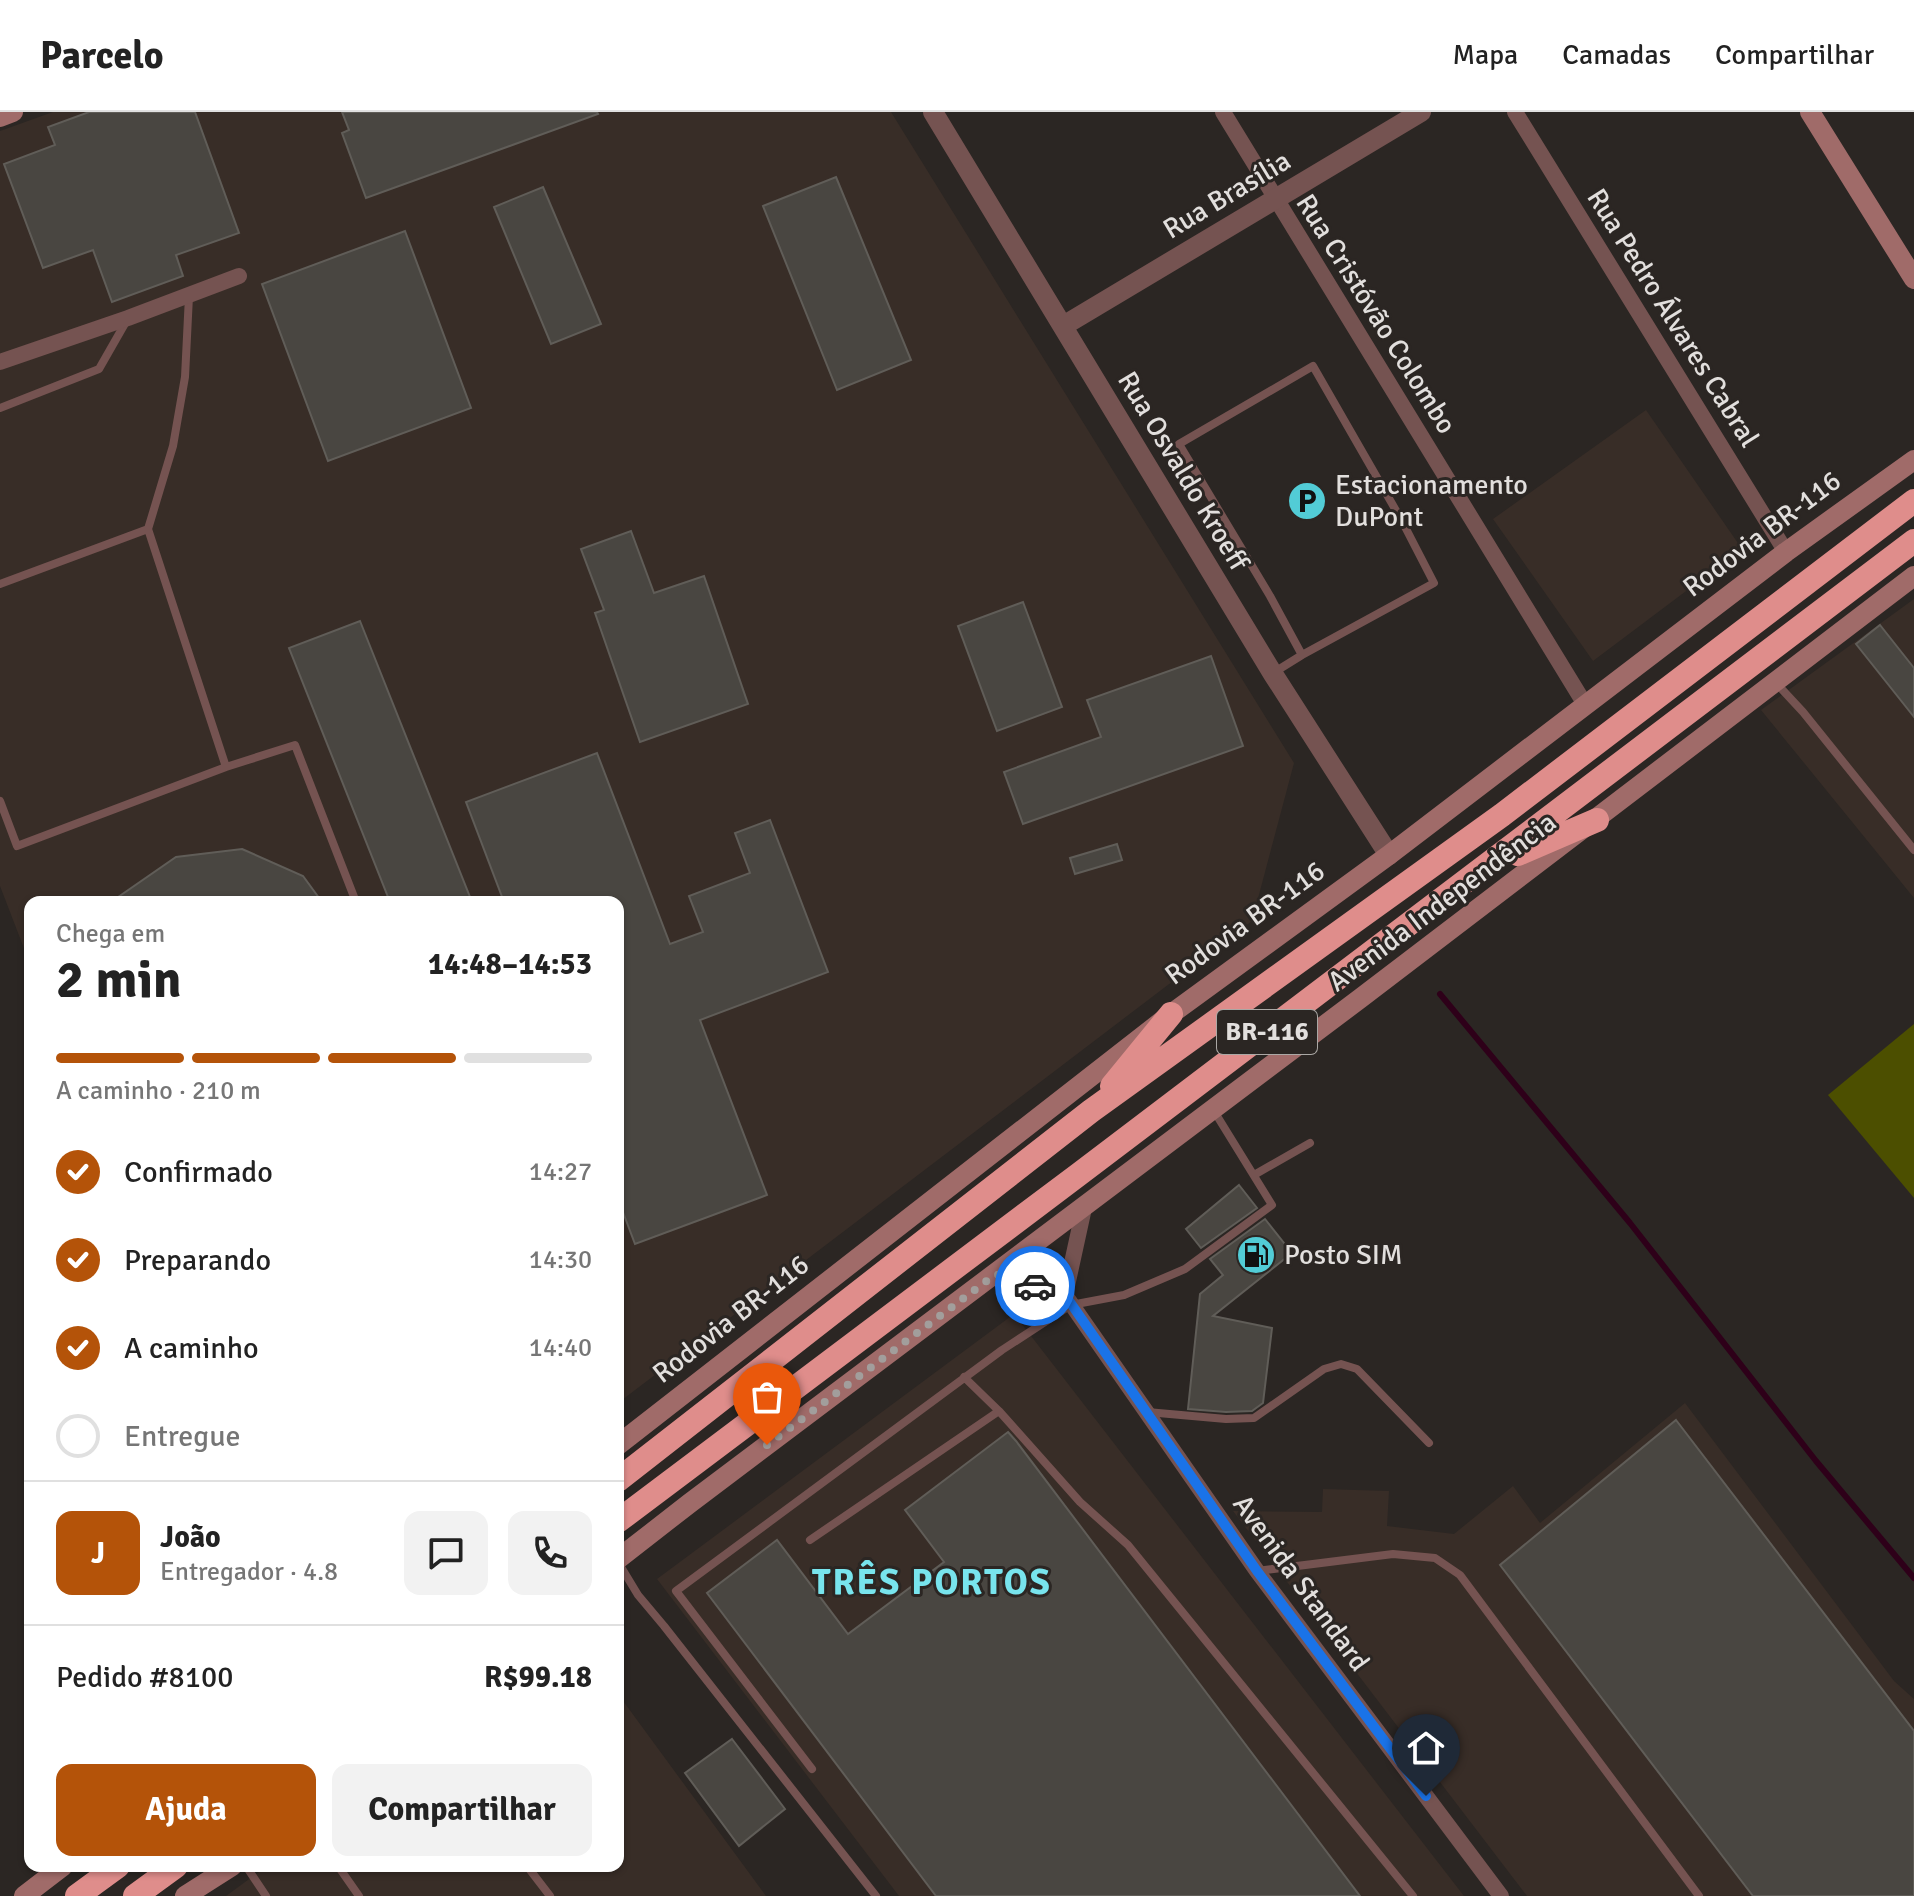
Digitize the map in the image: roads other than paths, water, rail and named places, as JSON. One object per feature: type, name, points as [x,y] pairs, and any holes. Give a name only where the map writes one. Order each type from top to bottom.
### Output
[{"type":"highway","name":"Rodovia BR-116","points":[[624,1475],[1091,1111],[1502,815],[1914,501]]},
{"type":"highway","name":"BR-116","points":[[624,1516],[1914,541]]},
{"type":"highway","points":[[1483,869],[1597,820]]},
{"type":"highway","points":[[1091,1111],[1171,1014]]},
{"type":"highway","points":[[77,1896],[110,1872]]},
{"type":"highway","points":[[135,1896],[168,1872]]},
{"type":"main road","points":[[0,117],[13,112]]},
{"type":"main road","points":[[1810,112],[1914,279]]},
{"type":"main road","name":"Rodovia BR-116","points":[[624,1440],[1171,1014],[1389,855],[1786,552],[1914,460]]},
{"type":"main road","name":"Avenida Independência","points":[[624,1556],[690,1503],[1597,820],[1914,576]]},
{"type":"main road","points":[[24,1896],[55,1872]]},
{"type":"main road","points":[[185,1896],[223,1872]]},
{"type":"street","name":"Rua Osvaldo Kroeff","points":[[933,112],[1273,674],[1389,855]]},
{"type":"street","name":"Rua Cristóvão Colombo","points":[[1223,112],[1586,706]]},
{"type":"street","name":"Rua Brasília","points":[[1063,326],[1421,112]]},
{"type":"street","name":"Rua Pedro Álvares Cabral","points":[[1515,112],[1786,552]]},
{"type":"street","points":[[0,362],[239,276]]},
{"type":"street","points":[[996,1274],[1068,1300],[1084,1208]]},
{"type":"street","name":"Avenida Standard","points":[[1068,1300],[1257,1571],[1501,1896]]},
{"type":"lane","points":[[189,296],[185,377],[173,446],[148,529],[226,767]]},
{"type":"lane","points":[[0,408],[99,369],[128,318]]},
{"type":"lane","points":[[1273,674],[1434,583],[1313,366],[1179,444],[1302,655]]},
{"type":"lane","points":[[0,584],[148,529]]},
{"type":"lane","points":[[1776,682],[1914,850]]},
{"type":"lane","points":[[0,801],[17,846],[226,767],[295,745],[354,896]]},
{"type":"lane","points":[[812,1769],[676,1591],[1068,1300],[1124,1295],[1185,1269],[1272,1205],[1214,1111]]},
{"type":"lane","points":[[1254,1175],[1310,1143]]},
{"type":"lane","points":[[1146,1412],[1226,1419],[1254,1418],[1324,1369],[1341,1364],[1357,1369],[1429,1443]]},
{"type":"lane","points":[[964,1377],[999,1411],[1080,1502],[1128,1545],[1413,1896]]},
{"type":"lane","points":[[810,1540],[999,1411]]},
{"type":"lane","points":[[1257,1571],[1393,1554],[1435,1558],[1460,1575],[1699,1896]]},
{"type":"lane","points":[[624,1571],[638,1595],[876,1896]]},
{"type":"lane","points":[[250,1872],[266,1896]]},
{"type":"lane","points":[[342,1872],[359,1896]]},
{"type":"lane","points":[[532,1872],[550,1896]]},
{"type":"waterway","points":[[1440,994],[1630,1223],[1816,1461],[1914,1578]]},
{"type":"place","name":"Estacionamento DuPont","points":[[1307,501]]},
{"type":"place","name":"Posto SIM","points":[[1256,1255]]},
{"type":"district","name":"TRÊS PORTOS","points":[[932,1582]]}]
